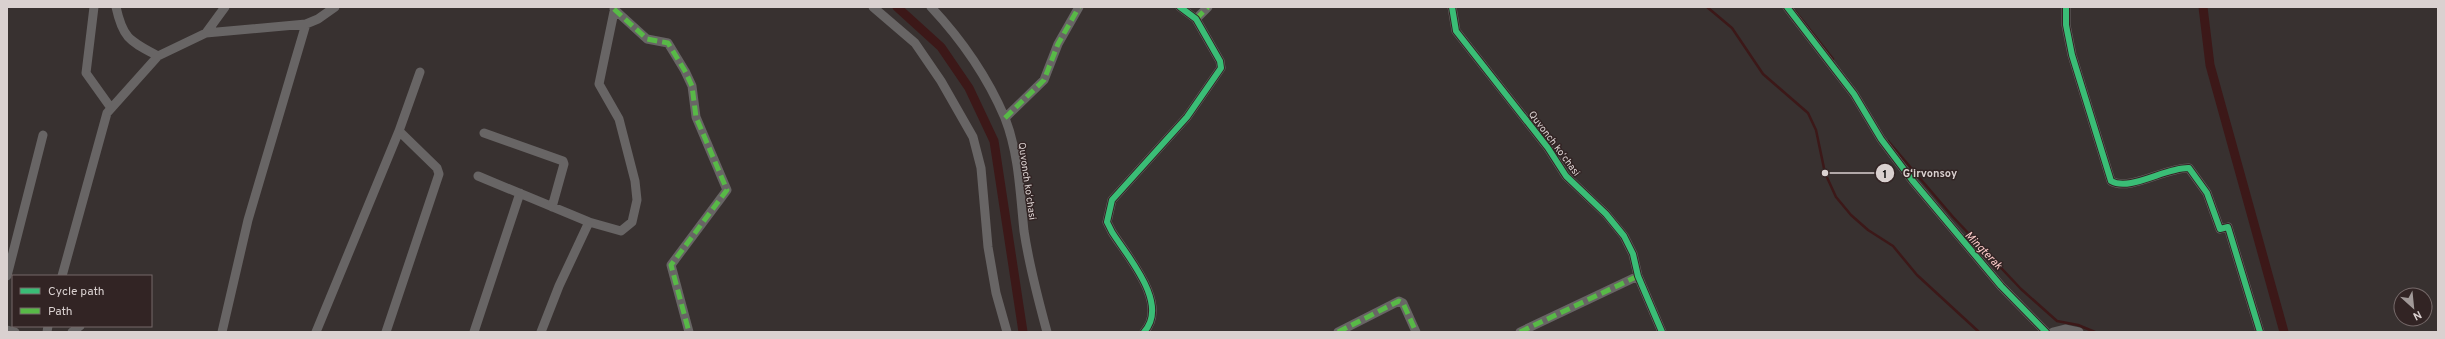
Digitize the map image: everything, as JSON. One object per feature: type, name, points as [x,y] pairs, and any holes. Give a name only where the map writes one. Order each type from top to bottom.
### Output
[{"type":"street","points":[[94,7],[86,73],[111,108]]},
{"type":"street","points":[[116,7],[120,27],[131,42],[158,56]]},
{"type":"street","points":[[206,33],[225,7]]},
{"type":"street","points":[[62,275],[107,113],[158,56],[206,33],[306,24],[318,19],[335,7]]},
{"type":"street","points":[[873,7],[915,44],[941,81],[973,137],[981,168],[988,248],[996,293],[1007,332]]},
{"type":"street","name":"Quvonch koʻchasi","points":[[931,7],[958,36],[976,61],[1005,118],[1015,153],[1024,233],[1038,301],[1047,332]]},
{"type":"street","points":[[1005,118],[1044,80],[1058,44],[1079,7]]},
{"type":"street","points":[[1144,332],[1152,315],[1150,293],[1112,232],[1107,222],[1108,212],[1118,191],[1187,117],[1221,68],[1220,61],[1196,19],[1180,7]]},
{"type":"street","points":[[1196,19],[1208,7]]},
{"type":"street","name":"Quvonch koʻchasi","points":[[1452,7],[1456,31],[1548,148],[1566,176],[1606,214],[1624,236],[1633,254],[1638,276],[1662,332]]},
{"type":"street","points":[[1788,7],[1854,94],[1881,139],[1912,180],[2001,286],[2046,332]]},
{"type":"street","points":[[2066,7],[2066,25],[2072,55],[2111,181],[2126,184],[2179,167],[2189,168],[2207,193],[2220,229],[2228,227],[2260,332]]},
{"type":"street","points":[[478,176],[588,222],[621,231],[632,222],[637,200],[635,181],[619,119],[599,84],[615,8]]},
{"type":"street","points":[[615,8],[647,39],[668,43],[692,86],[696,117],[727,190],[671,265],[689,332]]},
{"type":"street","points":[[222,332],[248,220],[306,24]]},
{"type":"street","points":[[316,332],[399,131],[420,72]]},
{"type":"street","points":[[386,332],[439,174],[437,168],[399,131]]},
{"type":"street","points":[[484,133],[563,161],[564,164],[552,207]]},
{"type":"street","points":[[7,276],[43,135]]},
{"type":"street","points":[[474,332],[520,193]]},
{"type":"street","points":[[541,332],[559,286],[588,222]]},
{"type":"street","points":[[1520,332],[1638,276]]},
{"type":"street","points":[[1338,332],[1399,301],[1403,303],[1416,332]]},
{"type":"street","points":[[2053,332],[2065,329],[2079,332]]},
{"type":"street","points":[[7,330],[15,332]]},
{"type":"waterway","points":[[897,7],[941,47],[969,88],[994,141],[1023,332]]},
{"type":"waterway","points":[[1707,7],[1732,28],[1763,74],[1808,113],[1816,130],[1825,173],[1836,197],[1851,215],[1868,230],[1893,246],[1917,275],[1979,332]]},
{"type":"waterway","points":[[2203,7],[2210,65],[2284,332]]},
{"type":"waterway","name":"Mingterak","points":[[1795,11],[1833,59]]},
{"type":"waterway","name":"Mingterak","points":[[1888,141],[1953,217],[2021,289],[2057,321],[2078,325],[2095,332]]},
{"type":"marked path","points":[[1005,118],[1044,80],[1058,44],[1079,7]]},
{"type":"marked path","points":[[1196,19],[1208,7]]},
{"type":"marked path","points":[[614,9],[647,39],[668,43],[692,86],[696,117],[727,190],[671,265],[689,332]]},
{"type":"marked path","points":[[1520,332],[1638,276]]},
{"type":"marked path","points":[[1338,332],[1399,301],[1403,303],[1416,332]]},
{"type":"cycle path","points":[[1144,332],[1151,321],[1152,308],[1149,294],[1136,267],[1112,232],[1107,222],[1112,200],[1187,117],[1221,68],[1220,61],[1196,19],[1180,7]]},
{"type":"cycle path","points":[[1452,7],[1456,31],[1548,148],[1566,176],[1606,214],[1624,236],[1633,254],[1638,276],[1662,332]]},
{"type":"cycle path","points":[[1787,7],[1854,94],[1881,139],[1912,180],[2001,286],[2046,332]]},
{"type":"cycle path","points":[[2066,7],[2066,25],[2072,55],[2111,181],[2119,184],[2128,183],[2170,171],[2189,168],[2207,193],[2220,229],[2228,227],[2260,332]]},
{"type":"place","name":"G‘irvonsoy","points":[[1825,173]]}]
